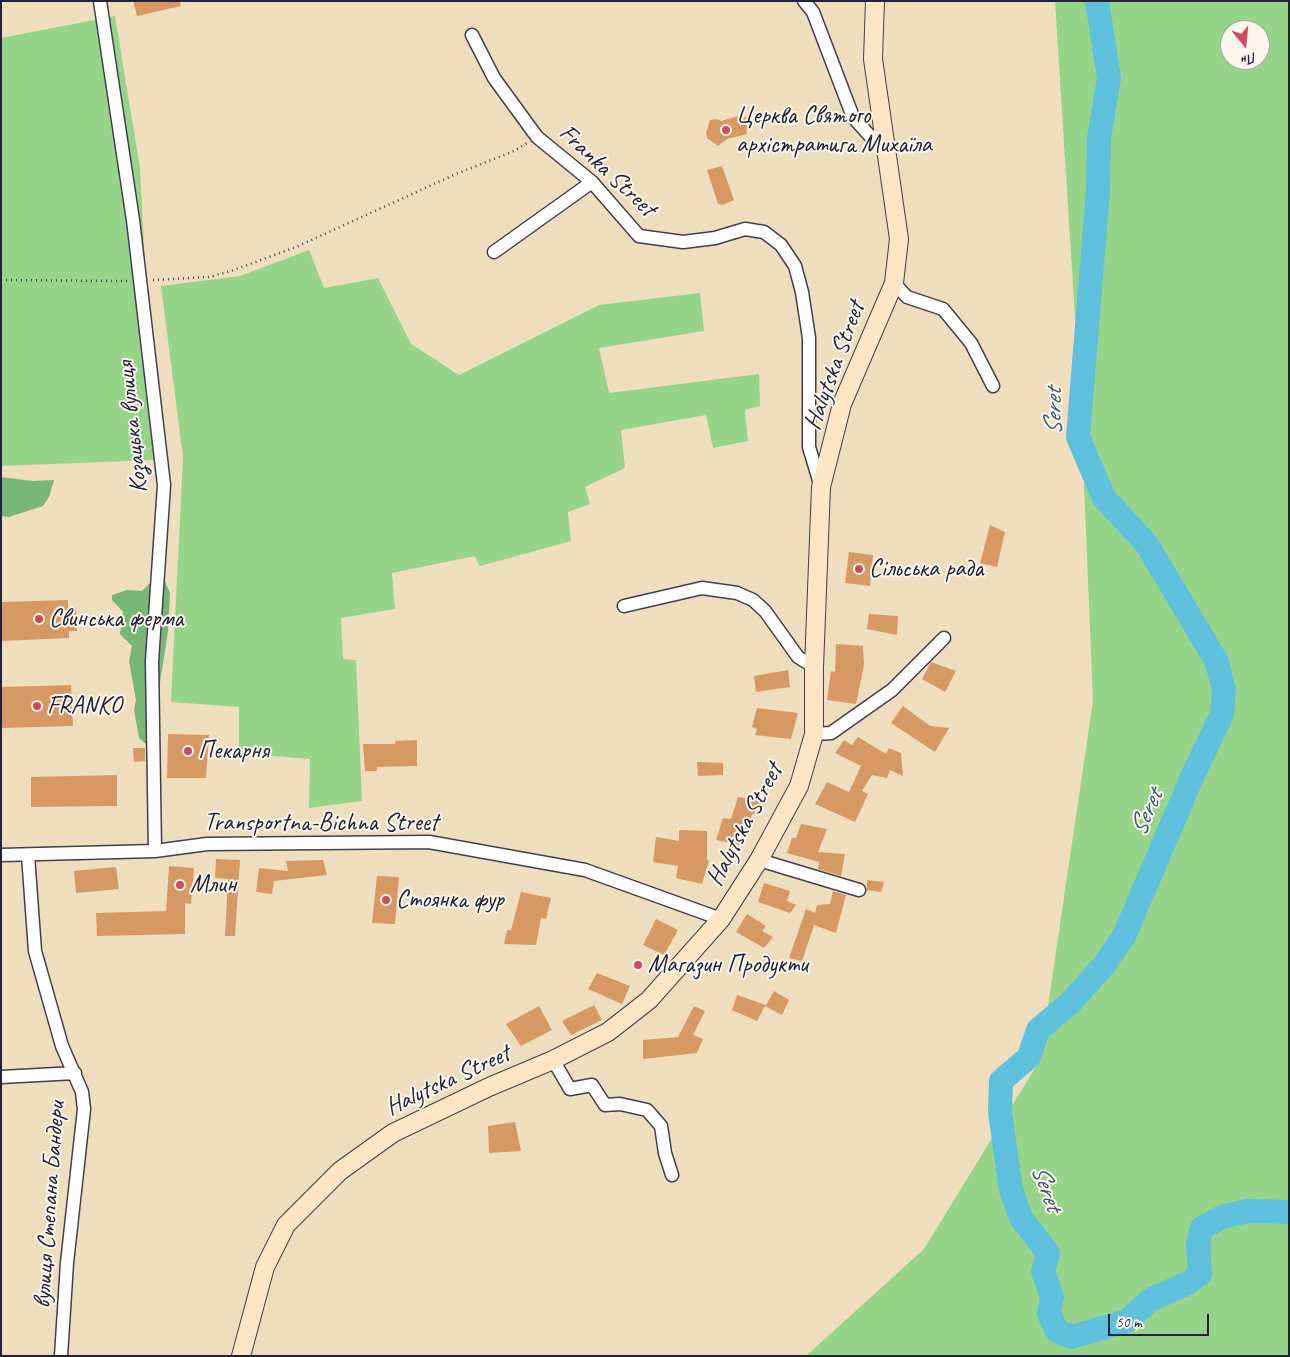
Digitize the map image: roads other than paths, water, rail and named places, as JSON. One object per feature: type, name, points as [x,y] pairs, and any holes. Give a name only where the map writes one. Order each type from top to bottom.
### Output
[{"type":"main road","name":"Halytska Street","points":[[241,1356],[265,1267],[286,1225],[340,1171],[393,1134],[489,1087],[553,1060],[608,1032],[649,1000],[721,918],[759,860],[799,786],[814,734],[814,667],[821,487],[842,404],[894,283],[899,238],[874,59],[875,1]]},
{"type":"street","name":"Козацька вулиця","points":[[100,1],[122,139],[141,281],[164,485],[152,661],[155,850]]},
{"type":"street","points":[[804,1],[813,12],[853,117],[870,136],[884,138]]},
{"type":"street","name":"Franka Street","points":[[472,35],[494,78],[537,137],[592,182],[639,236],[683,242],[715,238],[745,229],[764,232],[781,244],[794,266],[802,292],[809,338],[809,448],[821,487]]},
{"type":"street","points":[[494,252],[592,182]]},
{"type":"street","points":[[894,283],[907,297],[943,309],[971,343],[993,386]]},
{"type":"street","points":[[624,606],[702,588],[737,593],[753,600],[765,611],[798,657],[814,667]]},
{"type":"street","points":[[814,734],[832,734],[892,690],[944,638]]},
{"type":"street","name":"Transportna-Bichna Street","points":[[1,855],[155,850],[207,844],[429,842],[585,870],[721,918]]},
{"type":"street","name":"вулиця Степана Бандери","points":[[28,855],[35,951],[62,1046],[82,1092],[84,1109],[67,1263],[61,1356]]},
{"type":"street","points":[[759,860],[859,890]]},
{"type":"street","points":[[553,1060],[570,1089],[592,1085],[604,1104],[620,1104],[647,1110],[661,1126],[665,1153],[672,1175]]},
{"type":"street","points":[[1,1076],[75,1073]]},
{"type":"waterway","name":"Seret","points":[[1097,1],[1109,78],[1099,138],[1098,191],[1078,437],[1104,498],[1146,543],[1217,662],[1224,690],[1222,714],[1193,775],[1124,936],[1104,965],[1071,1002],[1038,1030],[1029,1057],[1001,1081],[1000,1112],[1011,1190],[1021,1218],[1048,1253],[1043,1271],[1052,1297],[1049,1314],[1057,1331],[1071,1337],[1127,1321],[1150,1300],[1188,1283],[1200,1274],[1198,1243],[1202,1228],[1222,1217],[1247,1211],[1289,1212]]},
{"type":"place","name":"Церква Святого архістратига Михаїла","points":[[726,130]]},
{"type":"place","name":"Сільська рада","points":[[859,569]]},
{"type":"place","name":"Свинська ферма","points":[[39,619]]},
{"type":"place","name":"FRANKO","points":[[37,706]]},
{"type":"place","name":"Пекарня","points":[[188,751]]},
{"type":"place","name":"Млин","points":[[180,885]]},
{"type":"place","name":"Стоянка фур","points":[[386,900]]},
{"type":"place","name":"Магазин Продукти","points":[[638,965]]}]
